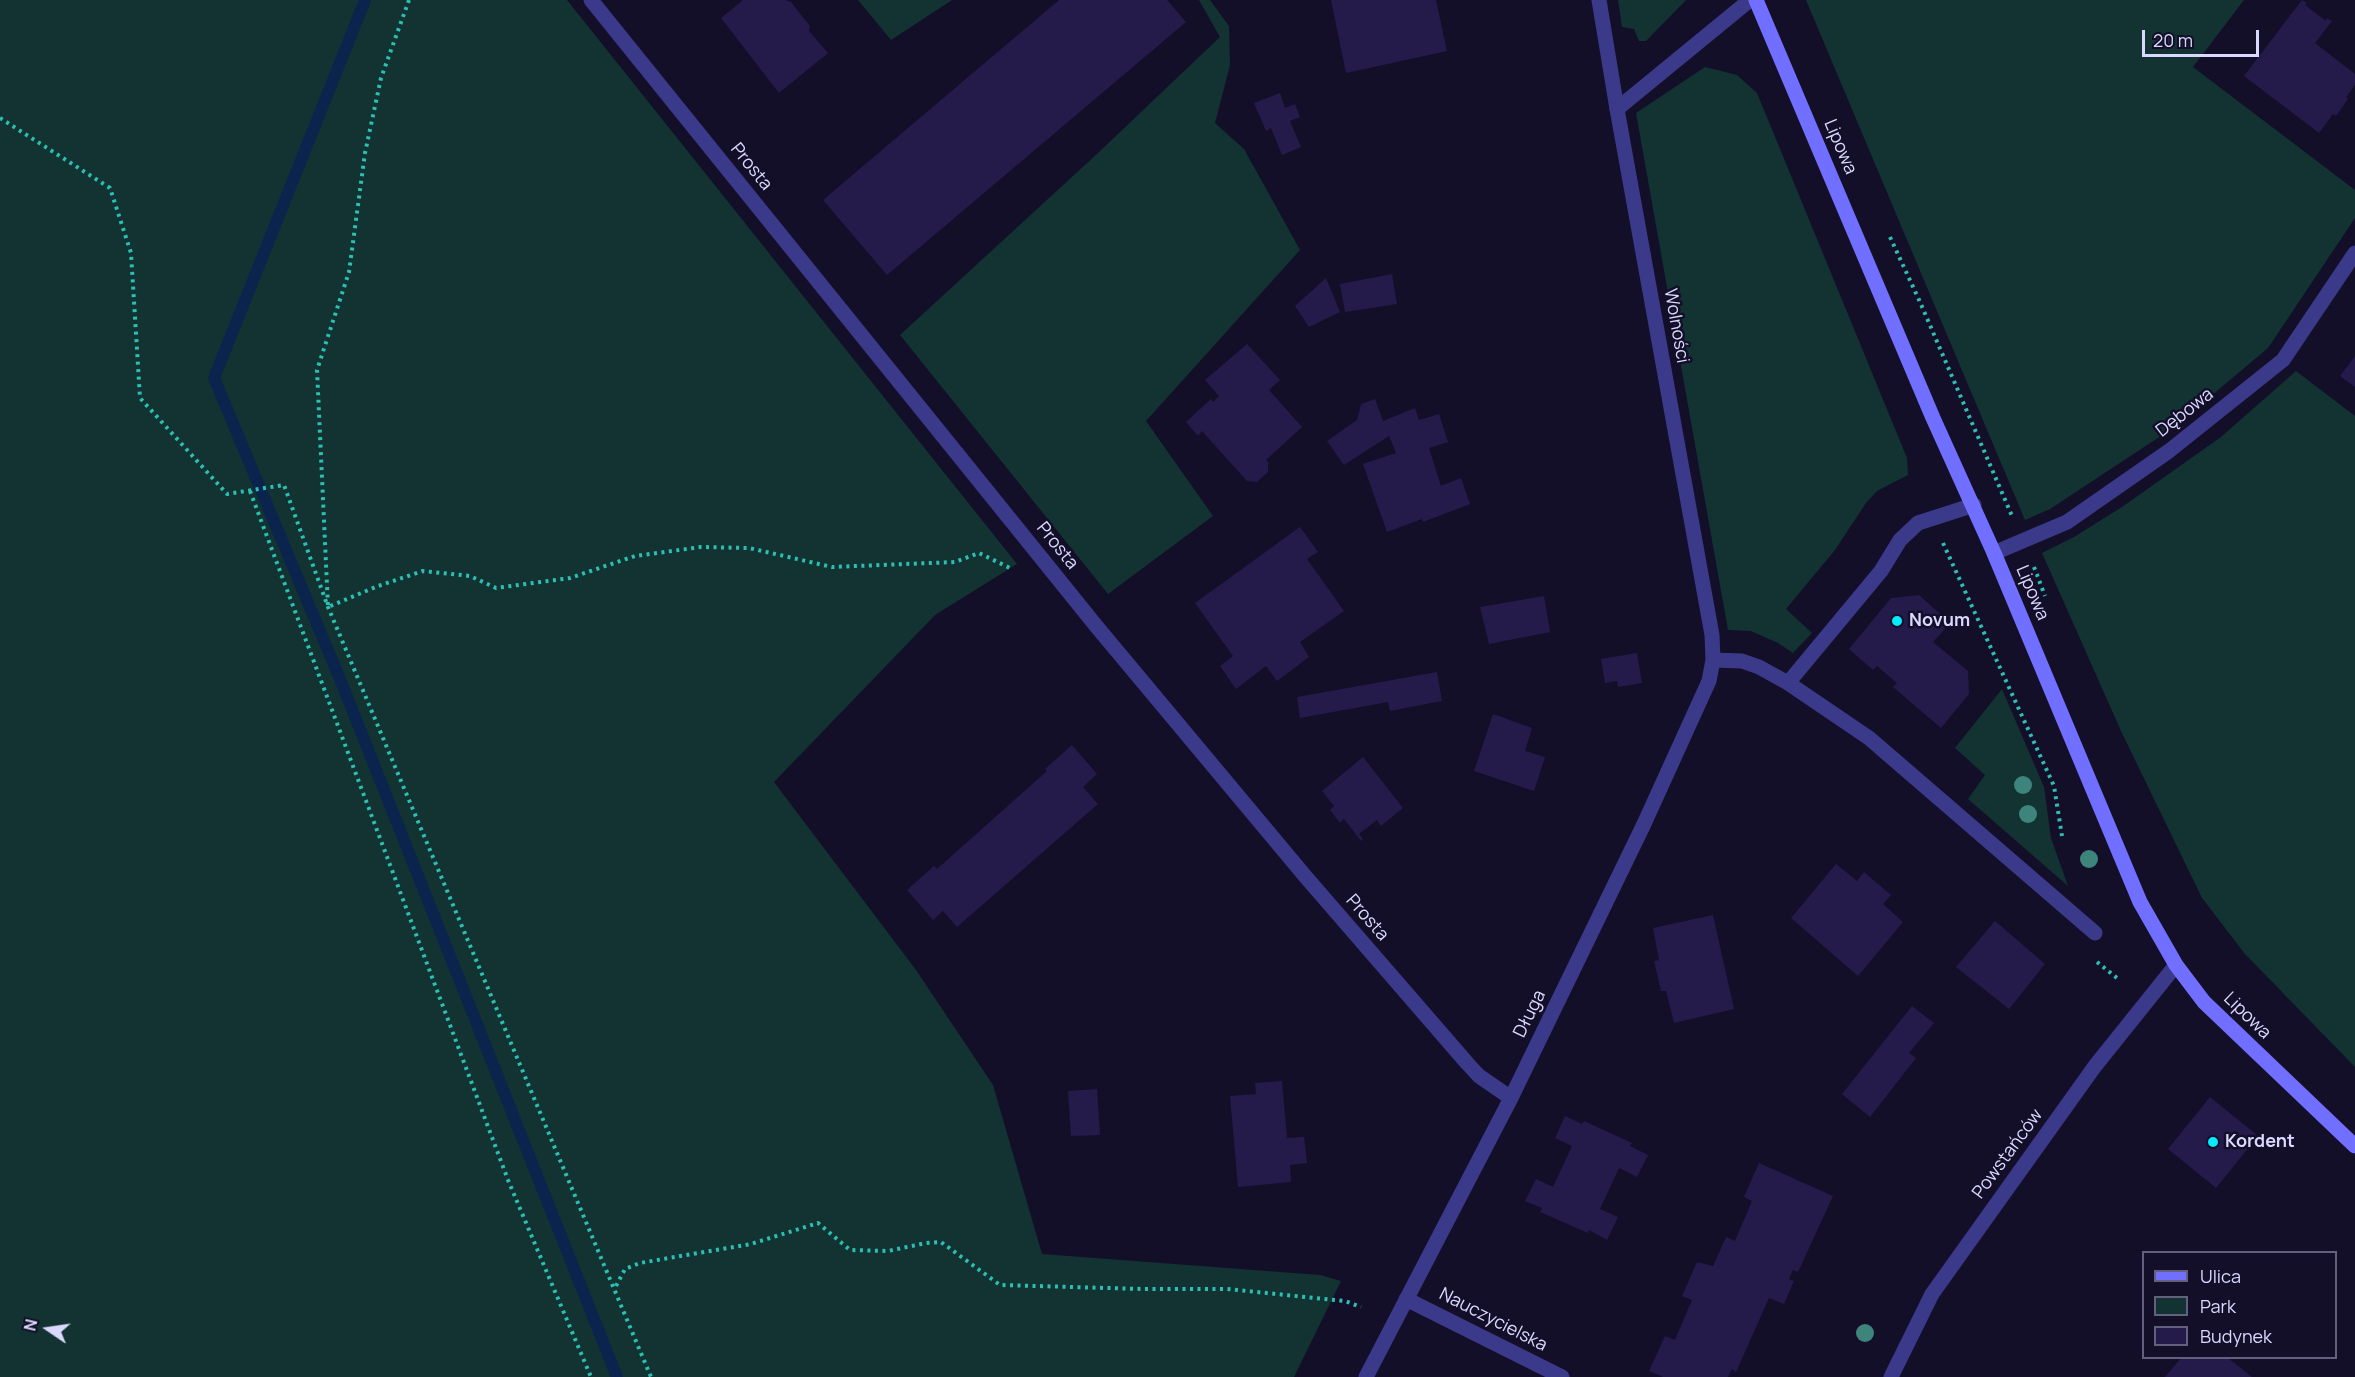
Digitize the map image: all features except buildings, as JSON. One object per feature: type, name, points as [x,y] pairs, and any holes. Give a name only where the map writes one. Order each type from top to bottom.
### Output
[{"type":"street","name":"Prosta","points":[[591,0],[1043,559],[1298,867],[1451,1046],[1479,1076],[1511,1098]]},
{"type":"street","name":"Wolności","points":[[1599,0],[1712,635],[1713,660]]},
{"type":"street","points":[[1617,109],[1750,0]]},
{"type":"street","name":"Lipowa","points":[[1756,0],[1933,418],[1974,505],[2140,902],[2176,965],[2204,1002],[2355,1146]]},
{"type":"street","name":"Dębowa","points":[[1994,553],[2067,522],[2169,451],[2283,360],[2355,253]]},
{"type":"street","points":[[1788,683],[1881,571],[1900,540],[1918,523],[1974,505]]},
{"type":"street","points":[[1713,660],[1742,661],[1759,667],[1788,683],[1869,738],[2095,933]]},
{"type":"street","name":"Długa","points":[[1366,1377],[1511,1098],[1644,824],[1709,681],[1713,660]]},
{"type":"street","name":"Powstańców","points":[[1891,1377],[1932,1294],[2095,1066],[2176,965]]},
{"type":"street","name":"Nauczycielska","points":[[1406,1299],[1562,1377]]},
{"type":"path","points":[[328,607],[317,370],[349,272],[365,153],[381,78],[409,0]]},
{"type":"path","points":[[0,118],[110,188],[130,253],[140,398],[227,494],[284,485],[328,607],[651,1377]]},
{"type":"path","points":[[250,490],[508,1180],[591,1377]]},
{"type":"path","points":[[1932,519],[2054,786],[2062,836]]},
{"type":"path","points":[[328,607],[378,586],[423,571],[470,576],[496,588],[570,578],[635,556],[701,547],[749,548],[832,567],[955,562],[979,553],[1016,571],[1043,559]]},
{"type":"path","points":[[2097,962],[2117,978]]},
{"type":"path","points":[[615,1287],[625,1269],[640,1263],[751,1244],[818,1223],[850,1250],[888,1251],[941,1242],[1000,1285],[1143,1289],[1227,1288],[1345,1301],[1361,1307]]},
{"type":"green space","points":[[0,0],[567,0],[1017,564],[935,615],[774,782],[916,970],[993,1085],[1042,1254],[1320,1275],[1341,1281],[1294,1377],[0,1377]]},
{"type":"green space","points":[[858,0],[952,0],[891,40]]},
{"type":"green space","points":[[1199,0],[1210,0],[1229,26],[1230,65],[1215,123],[1244,149],[1300,250],[1146,421],[1213,516],[1108,594],[900,335],[1220,37]]},
{"type":"green space","points":[[1618,0],[1686,0],[1646,41],[1639,41],[1634,29],[1622,27]]},
{"type":"green space","points":[[1806,0],[2244,0],[2193,67],[2355,190],[2355,218],[2268,348],[2173,428],[2050,509],[2025,520]]},
{"type":"green space","points":[[1705,67],[1737,75],[1757,93],[1907,458],[1908,475],[1877,491],[1866,503],[1835,550],[1786,609],[1812,633],[1793,653],[1778,643],[1751,631],[1728,630],[1636,113]]},
{"type":"green space","points":[[2296,371],[2355,416],[2355,1067],[2245,954],[2202,898],[2121,731],[2042,553],[2074,537],[2122,507],[2221,437]]},
{"type":"green space","points":[[2002,689],[2044,787],[2051,838],[2068,886],[1968,799],[1985,775],[1955,748]]},
{"type":"waterway","points":[[365,0],[214,378],[340,679],[617,1377]]},
{"type":"place","name":"Novum","points":[[1897,621]]},
{"type":"place","name":"Kordent","points":[[2213,1142]]}]
